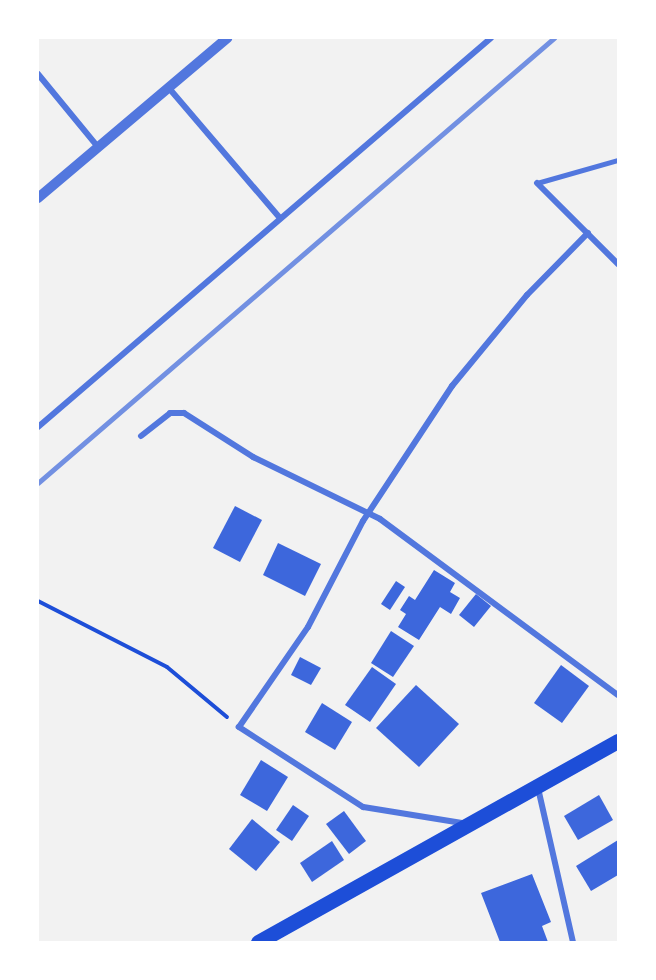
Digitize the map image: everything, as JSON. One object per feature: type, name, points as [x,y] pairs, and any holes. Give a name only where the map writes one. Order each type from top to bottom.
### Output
[{"type":"main road","points":[[258,942],[472,825],[618,741]]},
{"type":"street","points":[[38,198],[227,38]]},
{"type":"street","points":[[38,427],[491,38]]},
{"type":"street","points":[[38,74],[98,147]]},
{"type":"street","points":[[168,87],[280,219]]},
{"type":"street","points":[[537,183],[618,264]]},
{"type":"street","points":[[472,825],[363,807],[239,727],[308,627],[368,514],[452,386],[527,295],[588,233]]},
{"type":"street","points":[[141,436],[170,414],[184,413],[253,457],[368,514],[618,695]]},
{"type":"street","points":[[538,788],[573,942]]},
{"type":"lane","points":[[537,183],[618,160]]},
{"type":"path","points":[[38,601],[167,667],[239,727]]},
{"type":"building","points":[[235,506],[262,520],[240,562],[213,548]]},
{"type":"building","points":[[278,543],[321,564],[305,596],[263,575]]},
{"type":"building","points":[[434,570],[455,583],[450,592],[460,598],[451,614],[440,607],[419,640],[398,627],[406,614],[400,610],[409,596],[415,600]]},
{"type":"building","points":[[396,581],[405,587],[390,610],[381,604]]},
{"type":"building","points":[[476,594],[491,606],[474,627],[459,615]]},
{"type":"building","points":[[391,631],[414,646],[393,677],[371,663]]},
{"type":"building","points":[[300,657],[321,668],[311,685],[291,675]]},
{"type":"building","points":[[561,665],[589,686],[562,723],[534,703]]},
{"type":"building","points":[[372,667],[396,684],[370,722],[345,705]]},
{"type":"building","points":[[416,685],[459,724],[419,767],[376,728]]},
{"type":"building","points":[[322,703],[352,722],[335,750],[305,732]]},
{"type":"building","points":[[261,760],[288,777],[267,811],[240,795]]},
{"type":"building","points":[[599,795],[613,820],[578,840],[564,816]]},
{"type":"building","points":[[293,805],[309,816],[292,841],[276,830]]},
{"type":"building","points":[[344,811],[366,841],[349,854],[326,824]]},
{"type":"building","points":[[252,819],[280,842],[256,871],[229,849]]},
{"type":"building","points":[[618,840],[618,875],[591,891],[576,866]]},
{"type":"building","points":[[332,841],[344,860],[312,882],[300,863]]},
{"type":"building","points":[[532,874],[551,922],[542,926],[548,942],[500,942],[481,893]]},
{"type":"railway","points":[[38,483],[554,38]]}]
